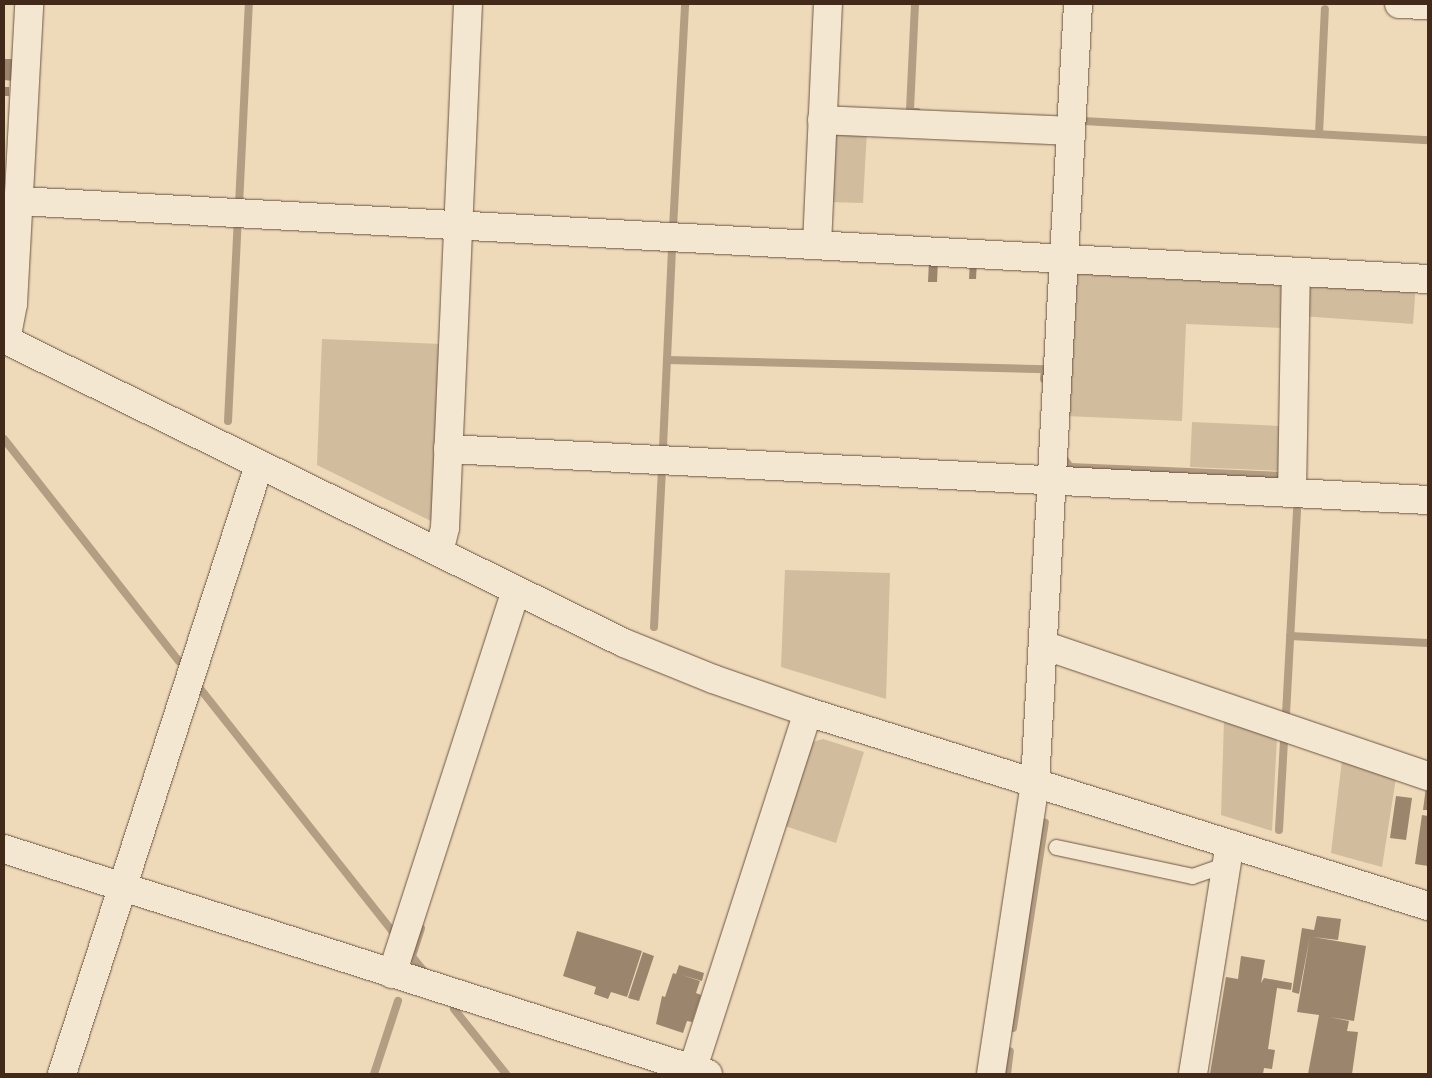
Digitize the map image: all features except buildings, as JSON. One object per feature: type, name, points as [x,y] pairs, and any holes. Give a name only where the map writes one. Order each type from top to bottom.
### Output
[{"type":"street","points":[[29,4],[13,304],[5,339],[624,643],[713,679],[808,712],[1035,783],[1228,854],[1428,906]]},
{"type":"street","points":[[439,552],[445,528],[456,225],[468,4]]},
{"type":"street","points":[[816,245],[828,4]]},
{"type":"street","points":[[991,1074],[1035,783],[1078,4]]},
{"type":"street","points":[[1399,4],[1428,5]]},
{"type":"street","points":[[822,120],[1071,131]]},
{"type":"street","points":[[19,201],[1428,279]]},
{"type":"street","points":[[1292,492],[1296,272]]},
{"type":"street","points":[[448,449],[1428,500]]},
{"type":"street","points":[[62,1074],[259,465]]},
{"type":"street","points":[[392,974],[516,591]]},
{"type":"street","points":[[1043,645],[1428,776]]},
{"type":"street","points":[[4,849],[697,1073],[808,712]]},
{"type":"street","points":[[1193,1074],[1228,854]]},
{"type":"lane","points":[[1056,847],[1192,876],[1228,854]]},
{"type":"shaded area","points":[[867,130],[863,203],[825,202],[828,134]]},
{"type":"shaded area","points":[[1071,272],[1285,281],[1283,328],[1186,324],[1182,421],[1065,416]]},
{"type":"shaded area","points":[[1416,284],[1413,324],[1301,316],[1301,285]]},
{"type":"shaded area","points":[[322,339],[441,344],[435,523],[317,465]]},
{"type":"shaded area","points":[[1192,422],[1282,426],[1282,471],[1190,467]]},
{"type":"shaded area","points":[[785,570],[890,573],[886,699],[781,667]]},
{"type":"shaded area","points":[[1224,720],[1277,737],[1272,831],[1221,815]]},
{"type":"shaded area","points":[[823,739],[864,752],[836,843],[782,825],[809,743]]},
{"type":"shaded area","points":[[1342,760],[1396,778],[1382,867],[1331,853]]},
{"type":"waterway","points":[[239,205],[249,4]]},
{"type":"waterway","points":[[673,228],[685,4]]},
{"type":"waterway","points":[[915,4],[910,112],[917,112]]},
{"type":"waterway","points":[[1319,134],[1325,9]]},
{"type":"waterway","points":[[1083,121],[1428,140]]},
{"type":"waterway","points":[[228,421],[238,220]]},
{"type":"waterway","points":[[663,447],[672,246]]},
{"type":"waterway","points":[[667,360],[1045,369],[1044,379]]},
{"type":"waterway","points":[[4,439],[179,661]]},
{"type":"waterway","points":[[1065,460],[1070,467],[1283,476]]},
{"type":"waterway","points":[[654,627],[662,471]]},
{"type":"waterway","points":[[1286,714],[1297,510]]},
{"type":"waterway","points":[[1290,636],[1428,643]]},
{"type":"waterway","points":[[198,686],[394,933]]},
{"type":"waterway","points":[[1279,830],[1284,741]]},
{"type":"waterway","points":[[1013,1028],[1045,822]]},
{"type":"waterway","points":[[412,956],[421,928]]},
{"type":"waterway","points":[[410,954],[426,974]]},
{"type":"waterway","points":[[374,1074],[398,1001]]},
{"type":"waterway","points":[[454,1009],[506,1074]]},
{"type":"waterway","points":[[1007,1074],[1010,1051]]}]
